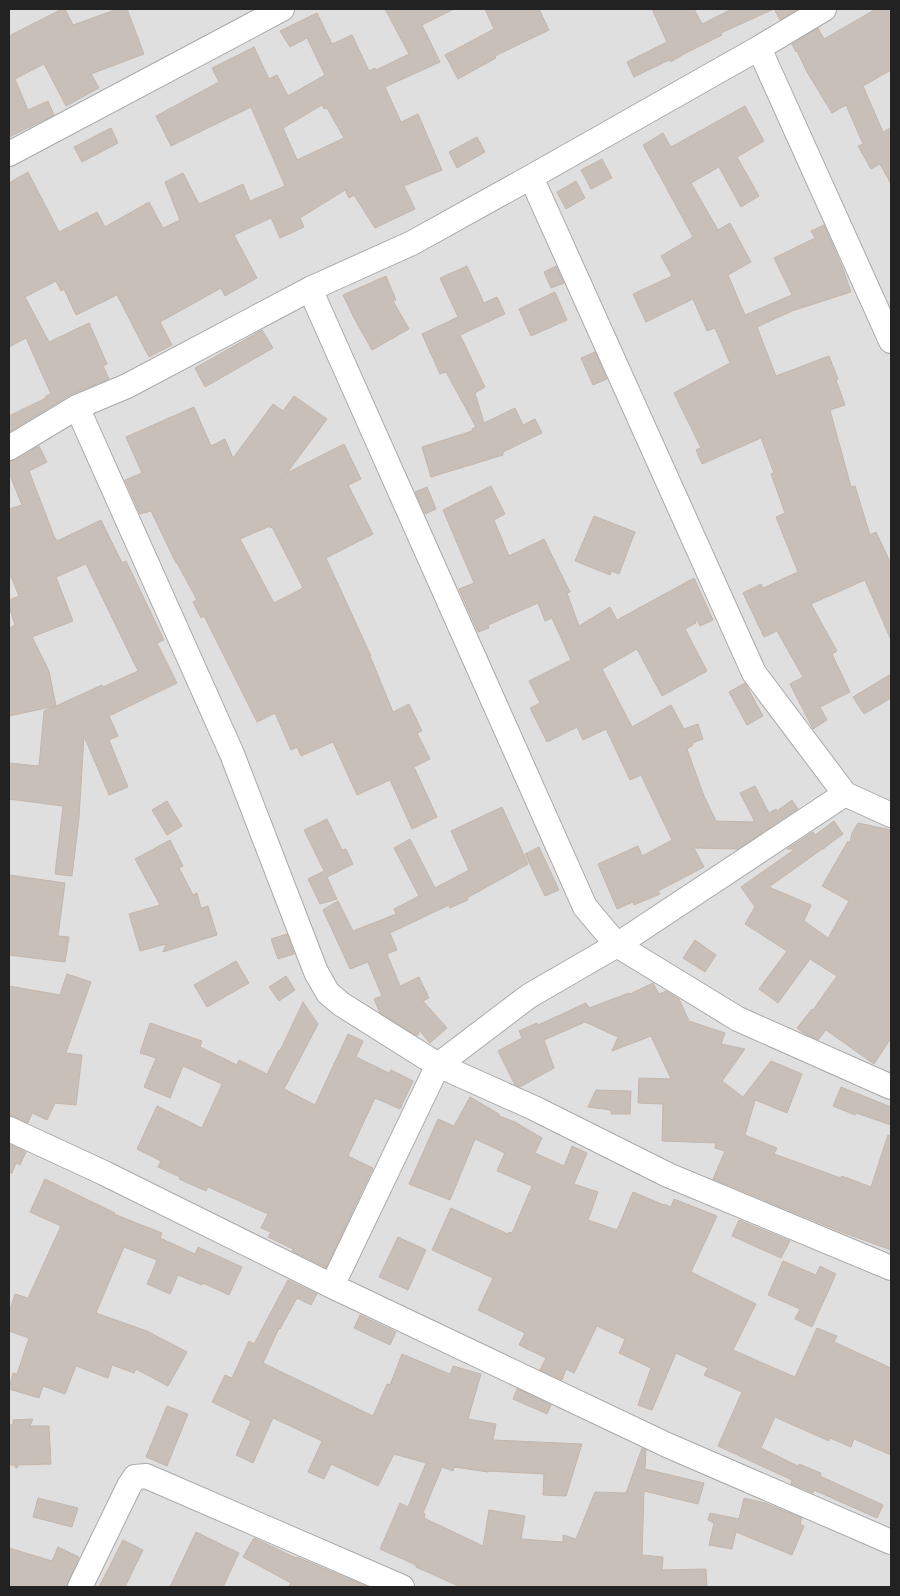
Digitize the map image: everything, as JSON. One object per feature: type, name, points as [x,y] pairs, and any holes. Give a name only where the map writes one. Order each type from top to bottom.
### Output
[{"type":"street","points":[[9,154],[282,9]]},
{"type":"street","points":[[9,448],[77,408],[127,386],[310,289],[412,243],[759,48],[824,9]]},
{"type":"street","points":[[759,48],[891,341]]},
{"type":"street","points":[[531,177],[754,673],[845,794],[891,815]]},
{"type":"street","points":[[310,289],[586,907],[617,945],[738,1019],[891,1087]]},
{"type":"street","points":[[77,408],[232,754],[316,972],[328,993],[342,1004],[438,1065],[534,1108],[668,1175],[891,1268]]},
{"type":"street","points":[[332,1286],[438,1065],[528,996],[617,945],[845,794]]},
{"type":"street","points":[[9,1129],[104,1173],[332,1286],[667,1445],[891,1542]]},
{"type":"street","points":[[80,1587],[129,1486],[135,1477],[146,1476],[402,1587]]},
{"type":"shaded area","points":[[9,9],[891,9],[891,1587],[9,1587]]},
{"type":"building","points":[[65,9],[73,25],[118,9],[127,9],[144,54],[91,74],[99,88],[66,106],[44,64],[15,79],[28,110],[48,101],[54,115],[9,137],[9,36]]},
{"type":"building","points":[[385,9],[454,9],[422,25],[440,62],[385,87],[401,122],[418,114],[442,170],[404,186],[415,209],[375,228],[354,195],[349,198],[345,190],[300,218],[304,227],[280,238],[271,218],[234,235],[257,278],[225,296],[221,288],[160,322],[172,345],[149,357],[117,295],[76,315],[64,289],[61,291],[56,281],[25,297],[49,342],[89,323],[107,364],[103,366],[109,379],[70,395],[9,432],[9,416],[51,394],[26,338],[9,347],[9,183],[28,172],[59,232],[97,212],[105,227],[149,202],[163,228],[180,220],[165,182],[183,173],[199,204],[243,184],[250,201],[285,186],[251,107],[171,146],[156,116],[219,82],[212,68],[254,47],[269,79],[277,75],[288,96],[325,75],[307,38],[290,47],[280,31],[317,13],[332,44],[352,35],[369,71],[375,68],[376,70],[409,54]],"holes":[[[322,105],[324,109],[327,108],[344,138],[297,160],[283,128]]]},
{"type":"building","points":[[485,9],[539,9],[549,30],[495,56],[496,58],[458,79],[445,55],[494,29]]},
{"type":"building","points":[[652,9],[694,9],[702,24],[732,9],[774,9],[721,33],[722,35],[671,62],[669,60],[634,77],[627,62],[667,42]]},
{"type":"building","points":[[774,9],[798,9],[780,20]]},
{"type":"building","points":[[876,9],[891,9],[891,70],[863,86],[883,132],[891,128],[891,184],[880,164],[871,169],[858,146],[863,144],[846,105],[832,113],[792,44],[818,28],[824,39]]},
{"type":"building","points":[[745,106],[764,141],[737,157],[759,196],[741,207],[719,167],[691,183],[718,230],[730,223],[751,262],[728,275],[745,315],[792,295],[774,258],[815,238],[811,231],[824,225],[851,292],[792,311],[757,327],[776,376],[829,356],[845,405],[830,410],[851,487],[855,486],[870,535],[876,532],[891,564],[891,640],[865,580],[811,604],[837,651],[832,654],[850,692],[820,707],[827,720],[813,729],[790,684],[803,677],[777,631],[764,637],[743,593],[761,584],[763,588],[798,572],[776,517],[785,513],[771,474],[774,473],[761,438],[702,464],[696,450],[701,448],[674,393],[730,363],[715,328],[707,331],[693,299],[646,322],[633,294],[672,276],[661,256],[693,237],[643,145],[663,133],[671,147]]},
{"type":"building","points":[[111,128],[118,143],[82,162],[74,147]]},
{"type":"building","points":[[477,137],[485,152],[457,168],[449,152]]},
{"type":"building","points":[[602,159],[612,178],[591,189],[581,170]]},
{"type":"building","points":[[576,181],[585,198],[566,209],[557,192]]},
{"type":"building","points":[[467,266],[484,303],[497,297],[505,314],[460,335],[485,387],[475,393],[484,423],[515,408],[523,425],[535,419],[542,433],[503,452],[503,455],[431,477],[422,447],[472,431],[476,427],[446,372],[440,374],[422,334],[458,317],[440,278]]},
{"type":"building","points":[[556,266],[564,283],[551,288],[544,272]]},
{"type":"building","points":[[386,276],[396,300],[393,301],[409,329],[372,350],[343,295]]},
{"type":"building","points":[[555,292],[567,320],[531,336],[519,309]]},
{"type":"building","points":[[262,330],[273,348],[205,387],[195,368]]},
{"type":"building","points":[[595,352],[607,379],[593,385],[581,358]]},
{"type":"building","points":[[294,396],[327,419],[287,473],[344,444],[361,479],[348,485],[373,534],[326,558],[371,656],[393,712],[409,704],[422,731],[417,733],[430,759],[414,767],[437,817],[412,829],[390,780],[357,795],[333,742],[301,756],[297,747],[291,750],[275,713],[257,722],[204,616],[201,618],[193,602],[197,600],[176,563],[151,511],[140,514],[125,480],[142,473],[126,437],[194,407],[211,446],[225,439],[233,458],[273,404],[283,411]],"holes":[[[270,526],[270,528],[272,527],[303,588],[274,603],[240,539]]]},
{"type":"building","points":[[39,446],[47,462],[29,471],[57,541],[101,520],[122,563],[126,561],[164,640],[157,643],[177,683],[109,716],[118,736],[109,740],[128,787],[109,795],[84,736],[79,818],[72,876],[55,874],[63,806],[9,799],[9,763],[39,766],[44,711],[56,706],[9,716],[9,628],[15,625],[9,607],[9,600],[19,596],[9,572],[9,509],[22,505],[9,473],[9,462],[16,460]],"holes":[[[86,564],[138,671],[56,706],[49,671],[32,637],[73,621],[56,577]]]},
{"type":"building","points":[[491,486],[505,514],[494,520],[509,556],[544,539],[570,592],[567,593],[579,626],[610,607],[617,620],[694,578],[713,620],[700,626],[697,620],[695,621],[696,623],[685,629],[707,671],[662,696],[637,649],[602,669],[632,727],[671,705],[684,729],[698,724],[703,739],[692,743],[693,745],[687,749],[704,796],[716,821],[755,822],[740,793],[755,786],[769,813],[776,809],[777,811],[792,800],[798,809],[738,849],[694,848],[704,867],[658,891],[660,894],[634,905],[633,902],[617,909],[598,864],[638,846],[642,856],[672,840],[641,775],[630,780],[606,729],[583,740],[577,727],[547,742],[530,708],[540,703],[529,681],[571,660],[552,618],[545,621],[538,603],[488,625],[489,628],[478,632],[459,589],[474,583],[443,510]]},
{"type":"building","points":[[427,487],[436,509],[425,514],[415,492]]},
{"type":"building","points":[[594,516],[635,532],[619,574],[611,571],[610,575],[575,561]]},
{"type":"building","points":[[891,674],[891,698],[864,714],[853,697]]},
{"type":"building","points":[[745,683],[763,716],[747,725],[729,692]]},
{"type":"building","points":[[167,801],[182,826],[167,835],[152,810]]},
{"type":"building","points":[[502,807],[528,864],[467,898],[468,900],[450,908],[449,905],[390,933],[397,950],[387,954],[400,986],[419,977],[429,998],[423,1001],[447,1028],[430,1043],[420,1031],[417,1036],[380,1013],[374,999],[382,996],[368,962],[350,969],[323,910],[338,901],[353,931],[396,914],[394,909],[419,896],[394,848],[410,839],[435,888],[469,870],[451,831]]},
{"type":"building","points":[[327,819],[342,850],[346,849],[353,864],[327,877],[337,899],[320,904],[308,879],[324,871],[304,830]]},
{"type":"building","points":[[834,821],[843,834],[769,887],[811,905],[804,921],[828,938],[849,901],[822,886],[848,841],[850,843],[852,833],[858,823],[891,830],[891,1038],[874,1064],[826,1030],[818,1040],[797,1028],[813,1010],[837,976],[810,959],[778,1003],[759,989],[787,951],[745,924],[755,907],[741,887],[795,849],[787,849],[813,832],[815,835]]},
{"type":"building","points":[[170,840],[183,866],[179,868],[193,895],[197,893],[201,908],[208,906],[217,935],[163,952],[166,944],[140,951],[129,914],[160,905],[135,859]]},
{"type":"building","points":[[539,847],[559,890],[545,896],[525,854]]},
{"type":"building","points":[[9,875],[65,883],[58,936],[69,937],[65,962],[9,955]]},
{"type":"building","points":[[287,934],[294,954],[278,959],[271,939]]},
{"type":"building","points":[[695,940],[716,955],[705,972],[683,958]]},
{"type":"building","points":[[236,961],[249,983],[207,1007],[194,985]]},
{"type":"building","points":[[67,974],[91,982],[66,1053],[82,1055],[76,1105],[55,1103],[47,1120],[32,1113],[28,1123],[9,1115],[9,986],[60,995]]},
{"type":"building","points":[[286,976],[295,990],[279,1001],[269,987]]},
{"type":"building","points":[[653,983],[659,994],[666,991],[679,999],[689,1021],[725,1033],[721,1044],[745,1049],[722,1081],[743,1097],[771,1061],[802,1074],[787,1113],[755,1100],[745,1135],[777,1148],[774,1154],[871,1187],[888,1135],[891,1136],[891,1250],[839,1231],[713,1179],[725,1151],[715,1148],[716,1143],[662,1141],[663,1104],[638,1103],[639,1078],[671,1079],[651,1036],[612,1051],[618,1037],[585,1022],[544,1040],[554,1068],[520,1087],[515,1085],[498,1051],[522,1038],[519,1031],[537,1023],[538,1025],[586,1003],[589,1008],[630,994]]},
{"type":"building","points":[[303,1002],[318,1024],[284,1089],[315,1105],[348,1034],[363,1041],[356,1057],[389,1073],[391,1070],[413,1081],[400,1109],[375,1098],[348,1156],[373,1168],[326,1268],[268,1237],[271,1232],[261,1228],[268,1214],[208,1187],[206,1191],[179,1179],[180,1177],[158,1167],[161,1161],[137,1149],[157,1106],[202,1128],[222,1084],[183,1066],[170,1098],[144,1087],[156,1058],[140,1053],[150,1023],[202,1041],[200,1047],[237,1065],[239,1060],[267,1074]]},
{"type":"building","points":[[841,1087],[891,1107],[891,1125],[856,1113],[855,1115],[833,1106]]},
{"type":"building","points":[[596,1090],[631,1091],[630,1114],[611,1114],[611,1110],[588,1107]]},
{"type":"building","points":[[470,1097],[499,1114],[499,1116],[515,1122],[542,1138],[535,1153],[564,1166],[572,1146],[587,1153],[574,1184],[598,1192],[588,1220],[617,1230],[633,1192],[671,1207],[674,1199],[717,1216],[691,1272],[756,1304],[733,1350],[795,1377],[817,1328],[837,1336],[834,1342],[891,1368],[891,1455],[854,1439],[851,1447],[830,1438],[829,1441],[775,1417],[761,1448],[798,1466],[799,1464],[821,1473],[820,1476],[883,1505],[877,1518],[814,1490],[813,1493],[791,1484],[792,1480],[718,1446],[742,1392],[704,1375],[708,1368],[676,1353],[652,1410],[638,1405],[651,1368],[619,1353],[625,1339],[597,1326],[574,1373],[566,1369],[562,1380],[540,1370],[546,1358],[519,1345],[525,1333],[478,1310],[493,1278],[432,1250],[451,1208],[508,1234],[509,1232],[512,1233],[532,1186],[497,1171],[505,1153],[475,1139],[450,1200],[409,1184],[438,1119],[454,1126]]},
{"type":"building","points":[[9,1144],[26,1152],[20,1165],[16,1163],[12,1173],[9,1173]]},
{"type":"building","points":[[45,1179],[114,1214],[162,1233],[160,1238],[195,1254],[198,1247],[242,1267],[229,1295],[203,1283],[202,1285],[178,1275],[170,1294],[147,1284],[157,1260],[124,1247],[96,1313],[147,1331],[187,1352],[168,1386],[136,1369],[134,1373],[112,1365],[108,1378],[76,1366],[65,1394],[43,1386],[39,1398],[9,1389],[13,1373],[17,1374],[29,1338],[9,1331],[9,1312],[15,1294],[28,1298],[61,1226],[30,1212]]},
{"type":"building","points":[[739,1220],[790,1241],[781,1258],[732,1236]]},
{"type":"building","points":[[398,1237],[426,1250],[408,1290],[379,1277]]},
{"type":"building","points":[[783,1261],[816,1275],[820,1266],[836,1274],[812,1327],[795,1319],[800,1309],[768,1295]]},
{"type":"building","points":[[288,1280],[317,1294],[311,1305],[297,1298],[279,1328],[263,1363],[373,1416],[387,1384],[390,1385],[402,1354],[450,1374],[453,1366],[481,1374],[468,1419],[496,1424],[493,1440],[582,1444],[566,1496],[543,1495],[544,1474],[488,1472],[454,1467],[453,1471],[442,1467],[423,1513],[425,1514],[424,1518],[483,1546],[489,1510],[525,1516],[521,1539],[563,1542],[563,1535],[576,1539],[595,1492],[626,1493],[642,1448],[646,1450],[645,1469],[704,1483],[698,1504],[644,1491],[642,1555],[663,1557],[662,1570],[706,1569],[707,1587],[461,1587],[380,1549],[400,1503],[408,1507],[426,1463],[394,1454],[378,1486],[331,1464],[324,1479],[308,1472],[322,1441],[273,1418],[253,1463],[236,1455],[251,1421],[212,1402],[225,1375],[232,1378],[249,1341],[254,1344]]},
{"type":"building","points":[[360,1315],[396,1332],[390,1345],[354,1328]]},
{"type":"building","points":[[517,1389],[551,1405],[547,1414],[513,1399]]},
{"type":"building","points":[[167,1406],[188,1414],[167,1466],[146,1457]]},
{"type":"building","points":[[33,1419],[30,1426],[49,1426],[51,1464],[18,1465],[17,1468],[15,1465],[9,1465],[9,1425],[13,1425],[13,1420]]},
{"type":"building","points":[[38,1498],[78,1508],[72,1527],[33,1517]]},
{"type":"building","points":[[744,1498],[765,1503],[802,1518],[800,1524],[804,1526],[792,1555],[736,1532],[732,1549],[709,1545],[714,1523],[708,1520],[710,1513],[739,1519]]},
{"type":"building","points":[[196,1532],[239,1553],[223,1587],[170,1587]]},
{"type":"building","points":[[254,1538],[296,1558],[368,1587],[288,1587],[291,1583],[243,1557]]},
{"type":"building","points":[[123,1540],[143,1550],[125,1587],[99,1587]]},
{"type":"building","points":[[58,1547],[79,1557],[66,1587],[9,1587],[9,1548],[52,1561]]}]
